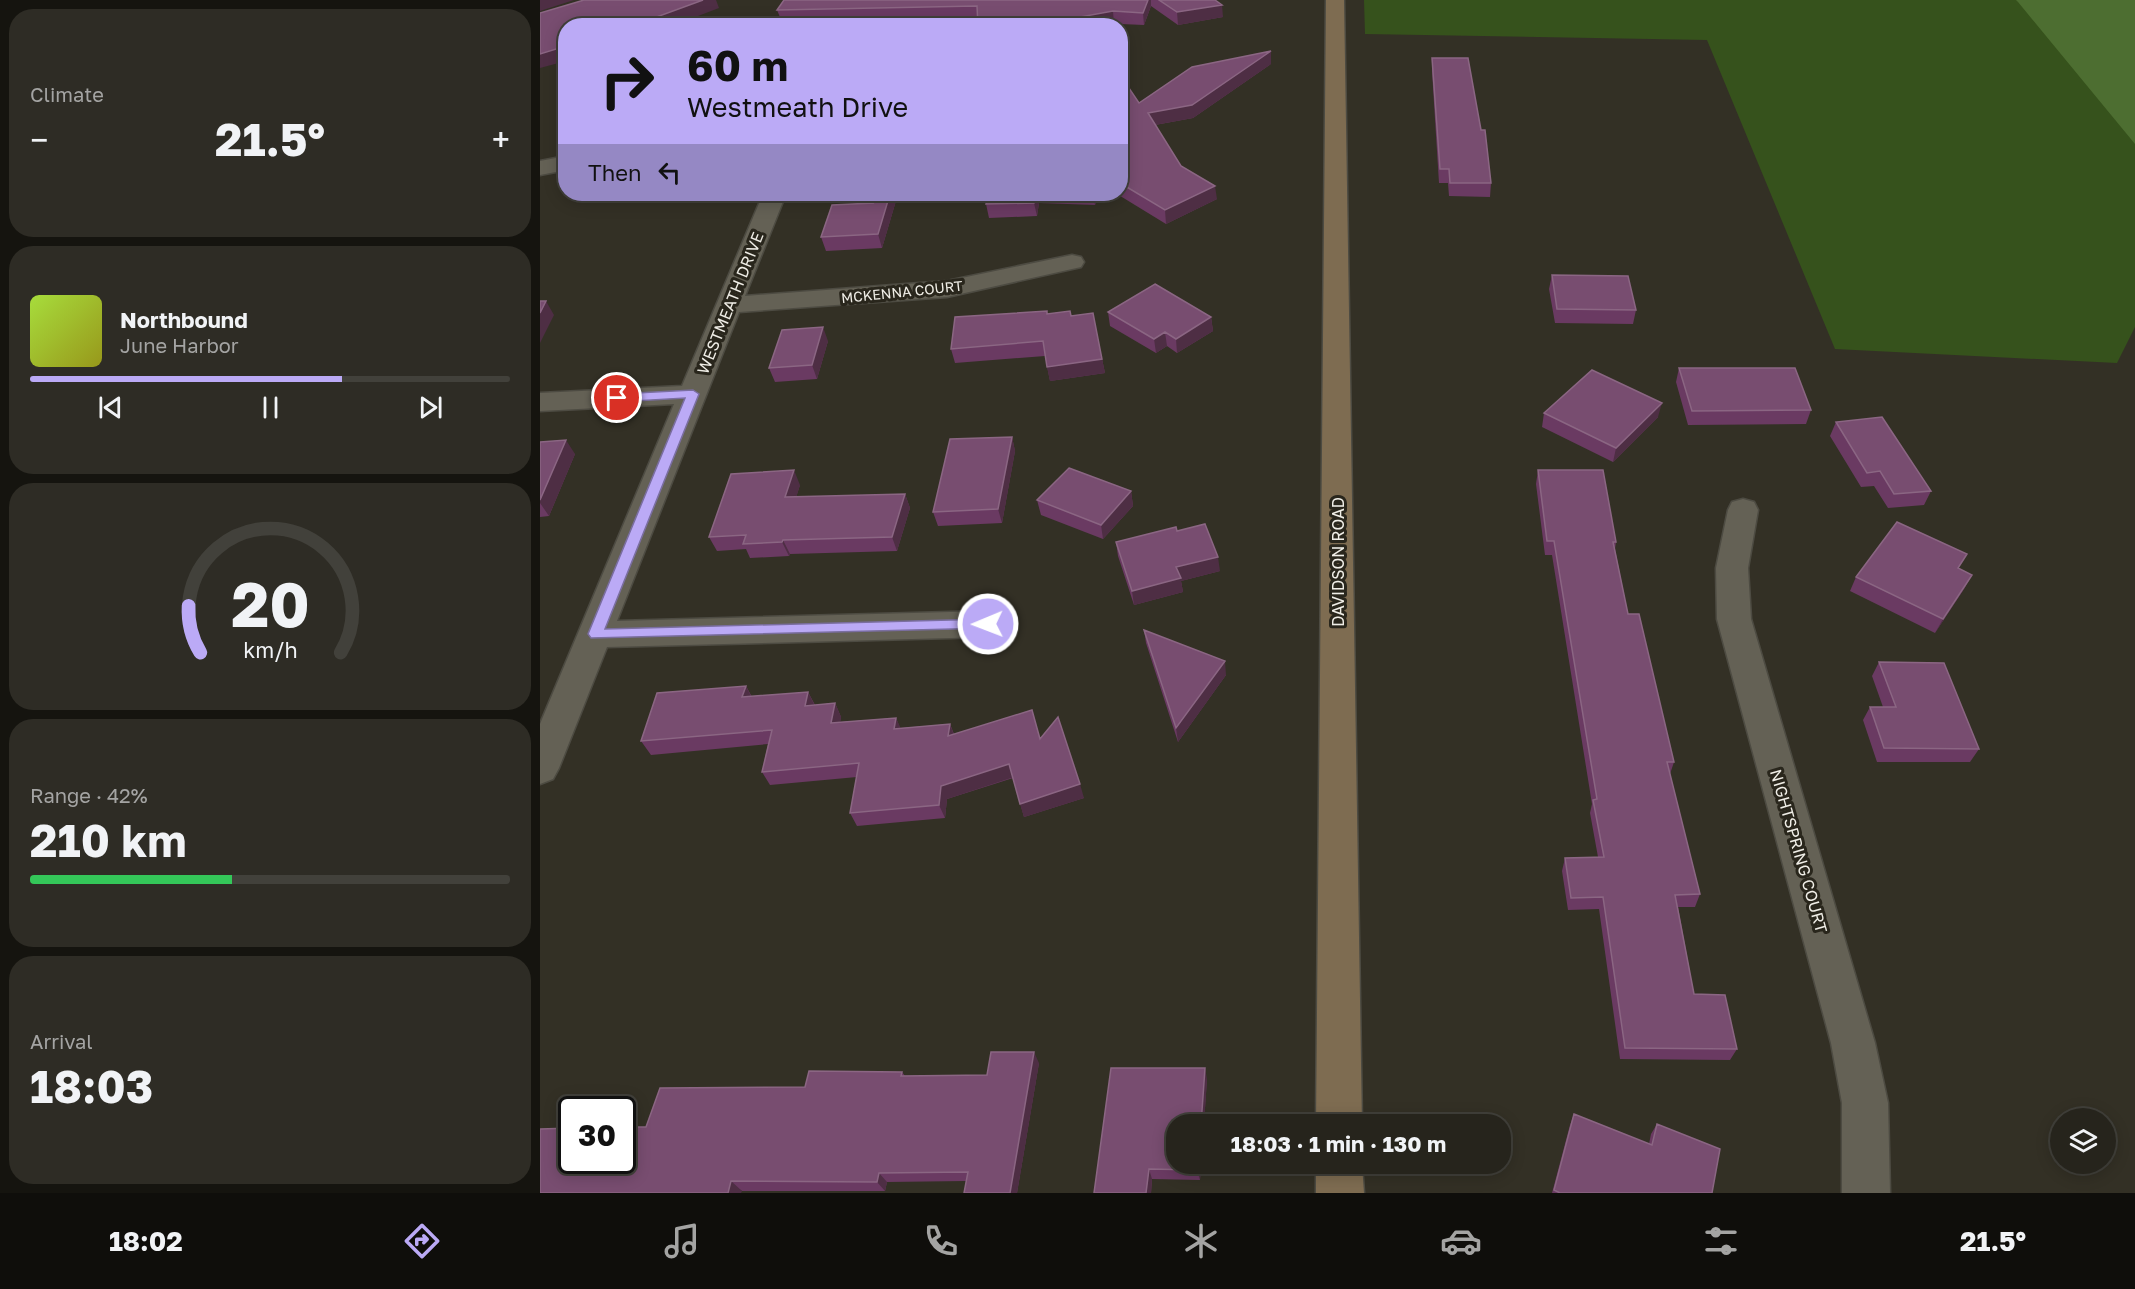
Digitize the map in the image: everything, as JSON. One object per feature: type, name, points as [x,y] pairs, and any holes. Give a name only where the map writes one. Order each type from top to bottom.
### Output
[{"type":"main road","name":"DAVIDSON ROAD","points":[[1335,0],[1339,1114]]},
{"type":"main road","points":[[1339,1174],[1340,1193]]},
{"type":"street","points":[[540,168],[558,165]]},
{"type":"street","name":"WESTMEATH DRIVE","points":[[540,768],[771,201]]},
{"type":"street","name":"MCKENNA COURT","points":[[729,305],[947,289],[1072,262]]},
{"type":"street","points":[[540,402],[693,394]]},
{"type":"street","name":"NIGHTSPRING COURT","points":[[1743,510],[1732,568],[1734,619],[1853,1043],[1865,1102],[1866,1193]]},
{"type":"street","points":[[596,634],[988,624]]},
{"type":"green space","points":[[1364,0],[2135,0],[2135,327],[2117,363],[1835,349],[1707,40],[1365,34]]},
{"type":"green space","points":[[2016,0],[2135,0],[2135,144],[2018,2]]},
{"type":"building","points":[[584,0],[703,0],[654,18],[558,18],[558,48],[540,54],[540,13]]},
{"type":"building","points":[[784,0],[1148,0],[1143,13],[1113,11],[1075,18],[978,18],[977,6],[777,10]]},
{"type":"building","points":[[1159,0],[1215,0],[1222,5],[1177,12]]},
{"type":"building","points":[[1271,51],[1192,105],[1148,113],[1181,166],[1215,186],[1165,210],[1128,188],[1128,88],[1139,103],[1192,67]]},
{"type":"building","points":[[1432,58],[1468,58],[1481,130],[1485,130],[1491,183],[1450,183],[1449,169],[1440,169]]},
{"type":"building","points":[[871,201],[888,201],[878,234],[821,237],[832,205],[873,203]]},
{"type":"building","points":[[987,201],[1034,201],[1034,203],[986,204]]},
{"type":"building","points":[[1552,275],[1628,276],[1636,310],[1557,309]]},
{"type":"building","points":[[1155,284],[1211,317],[1176,339],[1165,332],[1154,339],[1108,312]]},
{"type":"building","points":[[540,301],[546,301],[540,313]]},
{"type":"building","points":[[1047,311],[1047,314],[1070,311],[1071,316],[1093,313],[1102,359],[1047,367],[1043,341],[951,349],[955,317]]},
{"type":"building","points":[[823,327],[812,365],[769,368],[782,330]]},
{"type":"building","points":[[1679,368],[1795,368],[1811,410],[1692,411]]},
{"type":"building","points":[[1592,370],[1662,403],[1616,448],[1544,413]]},
{"type":"building","points":[[1882,417],[1931,491],[1894,494],[1880,471],[1867,473],[1836,422]]},
{"type":"building","points":[[1012,437],[998,509],[933,512],[950,439]]},
{"type":"building","points":[[566,440],[540,500],[540,442]]},
{"type":"building","points":[[1069,468],[1131,491],[1101,525],[1037,500]]},
{"type":"building","points":[[794,470],[785,497],[905,494],[892,537],[783,540],[782,542],[743,544],[746,535],[709,537],[731,474]]},
{"type":"building","points":[[1538,470],[1603,470],[1616,542],[1613,542],[1628,614],[1639,614],[1674,762],[1667,762],[1700,894],[1675,895],[1694,994],[1725,995],[1737,1049],[1625,1048],[1603,897],[1571,898],[1565,858],[1604,857],[1593,800],[1597,799],[1554,541],[1547,541]]},
{"type":"building","points":[[1897,522],[1967,554],[1958,568],[1972,575],[1943,619],[1856,577]]},
{"type":"building","points":[[1205,524],[1218,557],[1176,567],[1181,578],[1132,591],[1116,542],[1176,527],[1177,531]]},
{"type":"building","points":[[1144,630],[1225,661],[1176,728]]},
{"type":"building","points":[[1879,662],[1944,663],[1979,749],[1884,748],[1870,707],[1896,707]]},
{"type":"building","points":[[746,686],[742,697],[808,692],[805,706],[835,703],[831,723],[896,718],[894,729],[950,724],[948,736],[1032,710],[1040,739],[1058,717],[1080,784],[1020,804],[1009,764],[941,786],[939,805],[850,813],[859,763],[762,772],[772,730],[641,741],[657,693]]},
{"type":"building","points":[[991,1052],[1034,1052],[1010,1193],[964,1193],[968,1172],[879,1173],[877,1182],[731,1181],[728,1193],[540,1193],[540,1129],[558,1128],[558,1174],[636,1174],[636,1127],[646,1127],[660,1088],[805,1087],[809,1071],[902,1072],[901,1076],[987,1075]]},
{"type":"building","points":[[1111,1068],[1205,1068],[1202,1114],[1166,1114],[1166,1169],[1149,1169],[1146,1193],[1094,1193]]},
{"type":"building","points":[[1574,1114],[1652,1145],[1657,1124],[1720,1149],[1712,1193],[1560,1193],[1554,1190]]},
{"type":"route","points":[[617,398],[693,394],[596,634],[988,624]]}]
